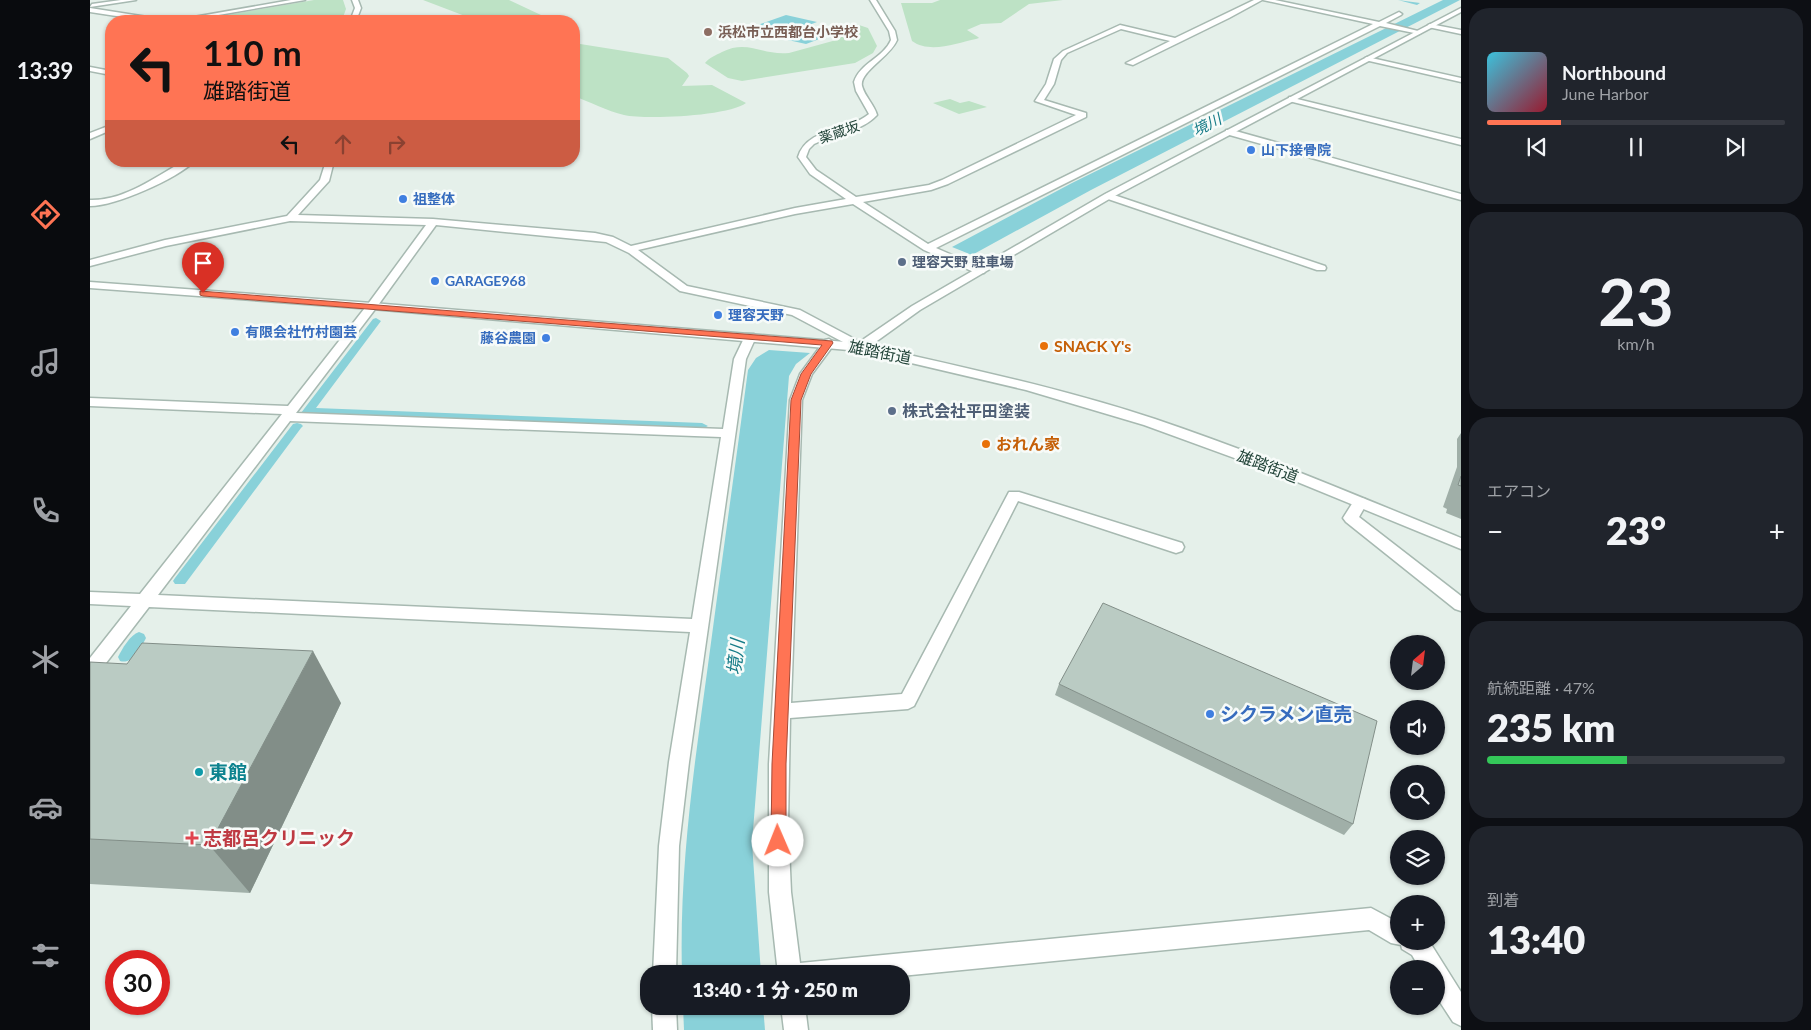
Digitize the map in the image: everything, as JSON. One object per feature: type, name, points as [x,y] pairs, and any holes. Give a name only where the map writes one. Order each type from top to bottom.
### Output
[{"type":"street","points":[[90,8],[133,0]]},
{"type":"street","points":[[211,15],[302,0]]},
{"type":"street","points":[[355,0],[358,8],[355,15]]},
{"type":"street","name":"薬蔵坂","points":[[854,199],[813,172],[805,164],[802,151],[814,141],[868,122],[873,115],[872,108],[859,89],[860,77],[885,55],[894,40],[892,30],[873,0]]},
{"type":"street","points":[[1130,63],[1259,0]]},
{"type":"street","points":[[1266,0],[1419,32]]},
{"type":"street","points":[[90,8],[128,15]]},
{"type":"street","points":[[90,263],[199,235],[290,218],[434,222],[595,236],[617,241],[631,249],[670,281],[684,288],[796,312],[860,347],[916,308],[1108,196],[1461,10]]},
{"type":"street","points":[[928,248],[1383,24],[1399,14]]},
{"type":"street","points":[[1430,26],[1461,32]]},
{"type":"street","points":[[631,249],[854,199],[914,190],[945,182],[1083,114],[1038,101],[1050,84],[1058,59],[1075,47],[1120,27],[1176,40]]},
{"type":"street","points":[[1367,60],[1461,80]]},
{"type":"street","points":[[90,69],[105,72]]},
{"type":"street","points":[[1292,99],[1461,142]]},
{"type":"street","points":[[90,127],[105,129]]},
{"type":"street","points":[[90,136],[105,130]]},
{"type":"street","points":[[1229,132],[1461,197]]},
{"type":"street","points":[[90,203],[113,202],[180,167]]},
{"type":"street","points":[[290,218],[321,185],[328,167]]},
{"type":"street","points":[[1108,196],[1321,268]]},
{"type":"street","points":[[854,199],[928,248],[980,271]]},
{"type":"street","points":[[90,671],[372,306],[434,222]]},
{"type":"street","name":"雄踏街道","points":[[90,285],[783,339],[860,347],[973,372],[1097,406],[1220,447],[1461,544]]},
{"type":"street","points":[[664,965],[669,846],[679,762],[740,359],[750,337]]},
{"type":"street","points":[[789,965],[780,892],[778,834],[796,400],[806,374],[827,343]]},
{"type":"street","points":[[90,402],[729,433]]},
{"type":"street","points":[[782,711],[908,701],[1014,495],[1176,547]]},
{"type":"street","points":[[1360,502],[1351,518],[1461,605]]},
{"type":"street","points":[[90,598],[699,626]]},
{"type":"street","points":[[894,965],[1371,919],[1390,930]]},
{"type":"street","points":[[1445,988],[1461,1014]]},
{"type":"street","points":[[664,1015],[665,1030]]},
{"type":"street","points":[[794,1015],[796,1030]]},
{"type":"green space","points":[[314,0],[343,0],[346,9],[344,15],[227,15]]},
{"type":"green space","points":[[423,0],[509,0],[541,15],[462,15]]},
{"type":"green space","points":[[940,0],[1063,0],[1029,4],[1001,23],[981,24],[967,30],[979,38],[976,39],[935,47],[919,45],[912,41],[901,3],[932,3]]},
{"type":"green space","points":[[856,24],[868,28],[877,46],[873,53],[855,63],[742,81],[728,78],[705,63],[731,48],[748,47],[771,52],[789,53],[840,39],[844,27]]},
{"type":"green space","points":[[580,44],[668,58],[689,76],[682,86],[712,85],[746,103],[723,111],[687,116],[650,117],[624,115],[580,98]]},
{"type":"green space","points":[[950,99],[960,103],[969,101],[987,107],[959,114],[933,103]]},
{"type":"water","name":"境川","points":[[1443,0],[1460,0],[1091,190],[972,255],[952,247],[1072,183]]},
{"type":"water","points":[[786,15],[817,22],[777,37],[746,29]]},
{"type":"water","points":[[812,31],[830,35],[806,44],[788,40]]},
{"type":"water","name":"境川","points":[[769,350],[810,353],[796,364],[789,376],[752,843],[760,965],[682,965],[685,857],[693,780],[748,370],[756,358]]},
{"type":"water","points":[[683,1015],[764,1015],[765,1030],[684,1030]]},
{"type":"building","name":"シクラメン直売","points":[[1103,603],[1377,721],[1353,824],[1059,684]]},
{"type":"building","points":[[142,643],[313,651],[209,845],[90,839],[90,662],[127,664]]},
{"type":"waterway","points":[[1401,0],[1417,3]]},
{"type":"waterway","points":[[308,411],[376,321]]},
{"type":"waterway","points":[[308,411],[702,426]]},
{"type":"waterway","points":[[180,581],[297,426]]},
{"type":"waterway","points":[[125,657],[139,638]]},
{"type":"place","name":"浜松市立西都台小学校","points":[[708,32]]},
{"type":"place","name":"山下接骨院","points":[[1251,150]]},
{"type":"place","name":"祖整体","points":[[403,199]]},
{"type":"place","name":"理容天野 駐車場","points":[[902,262]]},
{"type":"place","name":"GARAGE968","points":[[435,281]]},
{"type":"place","name":"理容天野","points":[[718,315]]},
{"type":"place","name":"有限会社竹村園芸","points":[[235,332]]},
{"type":"place","name":"藤谷農園","points":[[546,338]]},
{"type":"place","name":"SNACK Y's","points":[[1044,346]]},
{"type":"place","name":"株式会社平田塗装","points":[[892,411]]},
{"type":"place","name":"おれん家","points":[[986,444]]},
{"type":"place","name":"シクラメン直売","points":[[1210,714]]},
{"type":"place","name":"東館","points":[[199,772]]},
{"type":"place","name":"志都呂クリニック","points":[[192,838]]},
{"type":"route","points":[[203,293],[829,343],[806,374],[796,400],[779,764],[778,841]]}]
